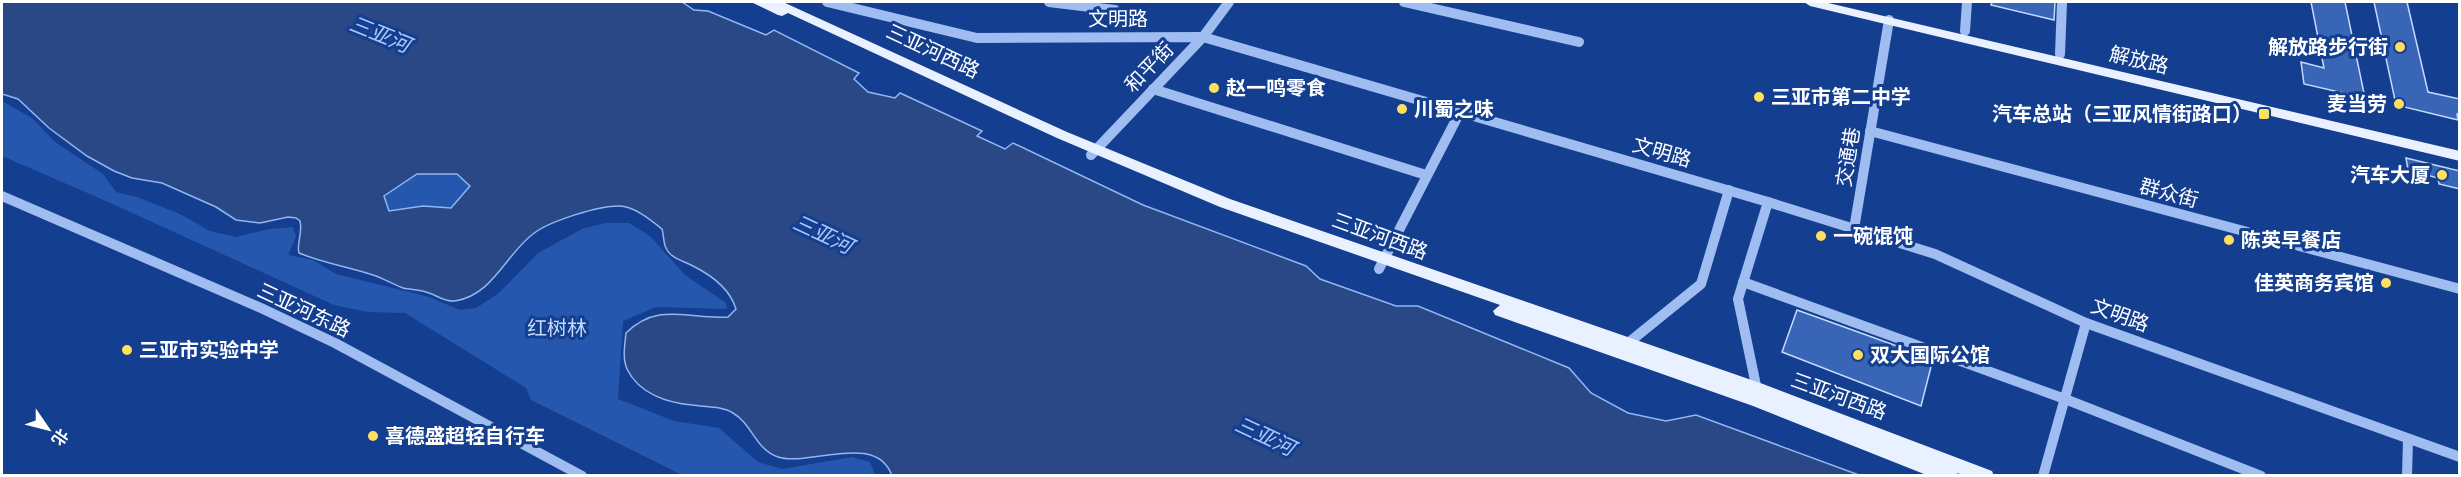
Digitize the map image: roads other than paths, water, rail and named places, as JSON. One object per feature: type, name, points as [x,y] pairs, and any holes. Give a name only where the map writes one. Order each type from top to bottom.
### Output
[{"type":"main road","name":"三亚河西路","points":[[757,2],[1093,152],[1381,264],[1986,476]]},
{"type":"main road","name":"三亚河西路","points":[[774,2],[1093,152]]},
{"type":"main road","name":"解放路","points":[[1813,2],[2460,156]]},
{"type":"main road","name":"解放路","points":[[1839,2],[2460,146]]},
{"type":"main road","name":"三亚河西路","points":[[1758,395],[1950,476]]},
{"type":"street","name":"文明路","points":[[827,2],[977,38],[1203,37],[1729,190],[1935,254],[2086,323],[2460,457]]},
{"type":"street","points":[[1049,2],[1115,10]]},
{"type":"street","name":"和平街","points":[[1093,152],[1203,37],[1228,2]]},
{"type":"street","points":[[1404,2],[1579,42]]},
{"type":"street","points":[[1965,31],[1967,2]]},
{"type":"street","points":[[2060,54],[2062,2]]},
{"type":"street","name":"交通巷","points":[[1854,229],[1889,20]]},
{"type":"street","points":[[1153,89],[1426,175]]},
{"type":"street","points":[[1381,264],[1460,112]]},
{"type":"street","name":"群众街","points":[[1870,131],[2460,289]]},
{"type":"street","points":[[1622,348],[1701,284],[1729,190]]},
{"type":"street","name":"三亚河东路","points":[[2,196],[261,308],[335,343],[582,476]]},
{"type":"street","points":[[1758,395],[1738,299],[1768,202]]},
{"type":"street","points":[[1743,282],[2065,399],[2261,476]]},
{"type":"street","points":[[2043,476],[2086,323]]},
{"type":"street","points":[[2407,476],[2408,439]]},
{"type":"water","name":"三亚河","points":[[2,2],[682,2],[694,10],[708,11],[766,35],[774,30],[859,73],[854,79],[868,92],[895,98],[900,93],[982,131],[977,136],[1005,149],[1013,143],[1143,205],[1306,266],[1320,279],[1396,306],[1418,306],[1569,368],[1591,393],[1628,413],[1666,421],[1696,415],[1859,475],[892,476],[884,463],[872,455],[841,453],[791,459],[778,457],[764,449],[745,424],[733,413],[719,408],[673,402],[655,396],[632,378],[625,365],[626,333],[638,323],[650,317],[674,314],[728,317],[736,309],[725,289],[713,278],[671,254],[665,246],[662,229],[636,211],[619,206],[610,207],[574,215],[550,224],[523,242],[498,273],[479,291],[468,297],[448,301],[426,292],[403,288],[373,275],[299,253],[301,225],[296,218],[288,217],[260,223],[236,220],[216,207],[162,183],[132,178],[114,171],[87,156],[49,128],[18,99],[2,94]],"holes":[[[417,174],[457,174],[470,186],[451,208],[423,206],[389,211],[384,196]]]},
{"type":"place","name":"解放路步行街","points":[[2400,47]]},
{"type":"place","name":"赵一鸣零食","points":[[1214,88]]},
{"type":"place","name":"三亚市第二中学","points":[[1759,97]]},
{"type":"place","name":"麦当劳","points":[[2399,104]]},
{"type":"place","name":"川蜀之味","points":[[1402,109]]},
{"type":"place","name":"汽车总站（三亚风情街路口）","points":[[2264,114]]},
{"type":"place","name":"汽车大厦","points":[[2442,175]]},
{"type":"place","name":"一碗馄饨","points":[[1821,236]]},
{"type":"place","name":"陈英早餐店","points":[[2229,240]]},
{"type":"place","name":"佳英商务宾馆","points":[[2386,283]]},
{"type":"place","name":"三亚市实验中学","points":[[127,350]]},
{"type":"place","name":"双大国际公馆","points":[[1858,355]]},
{"type":"place","name":"喜德盛超轻自行车","points":[[373,436]]},
{"type":"park label","name":"红树林","points":[[557,328]]}]
